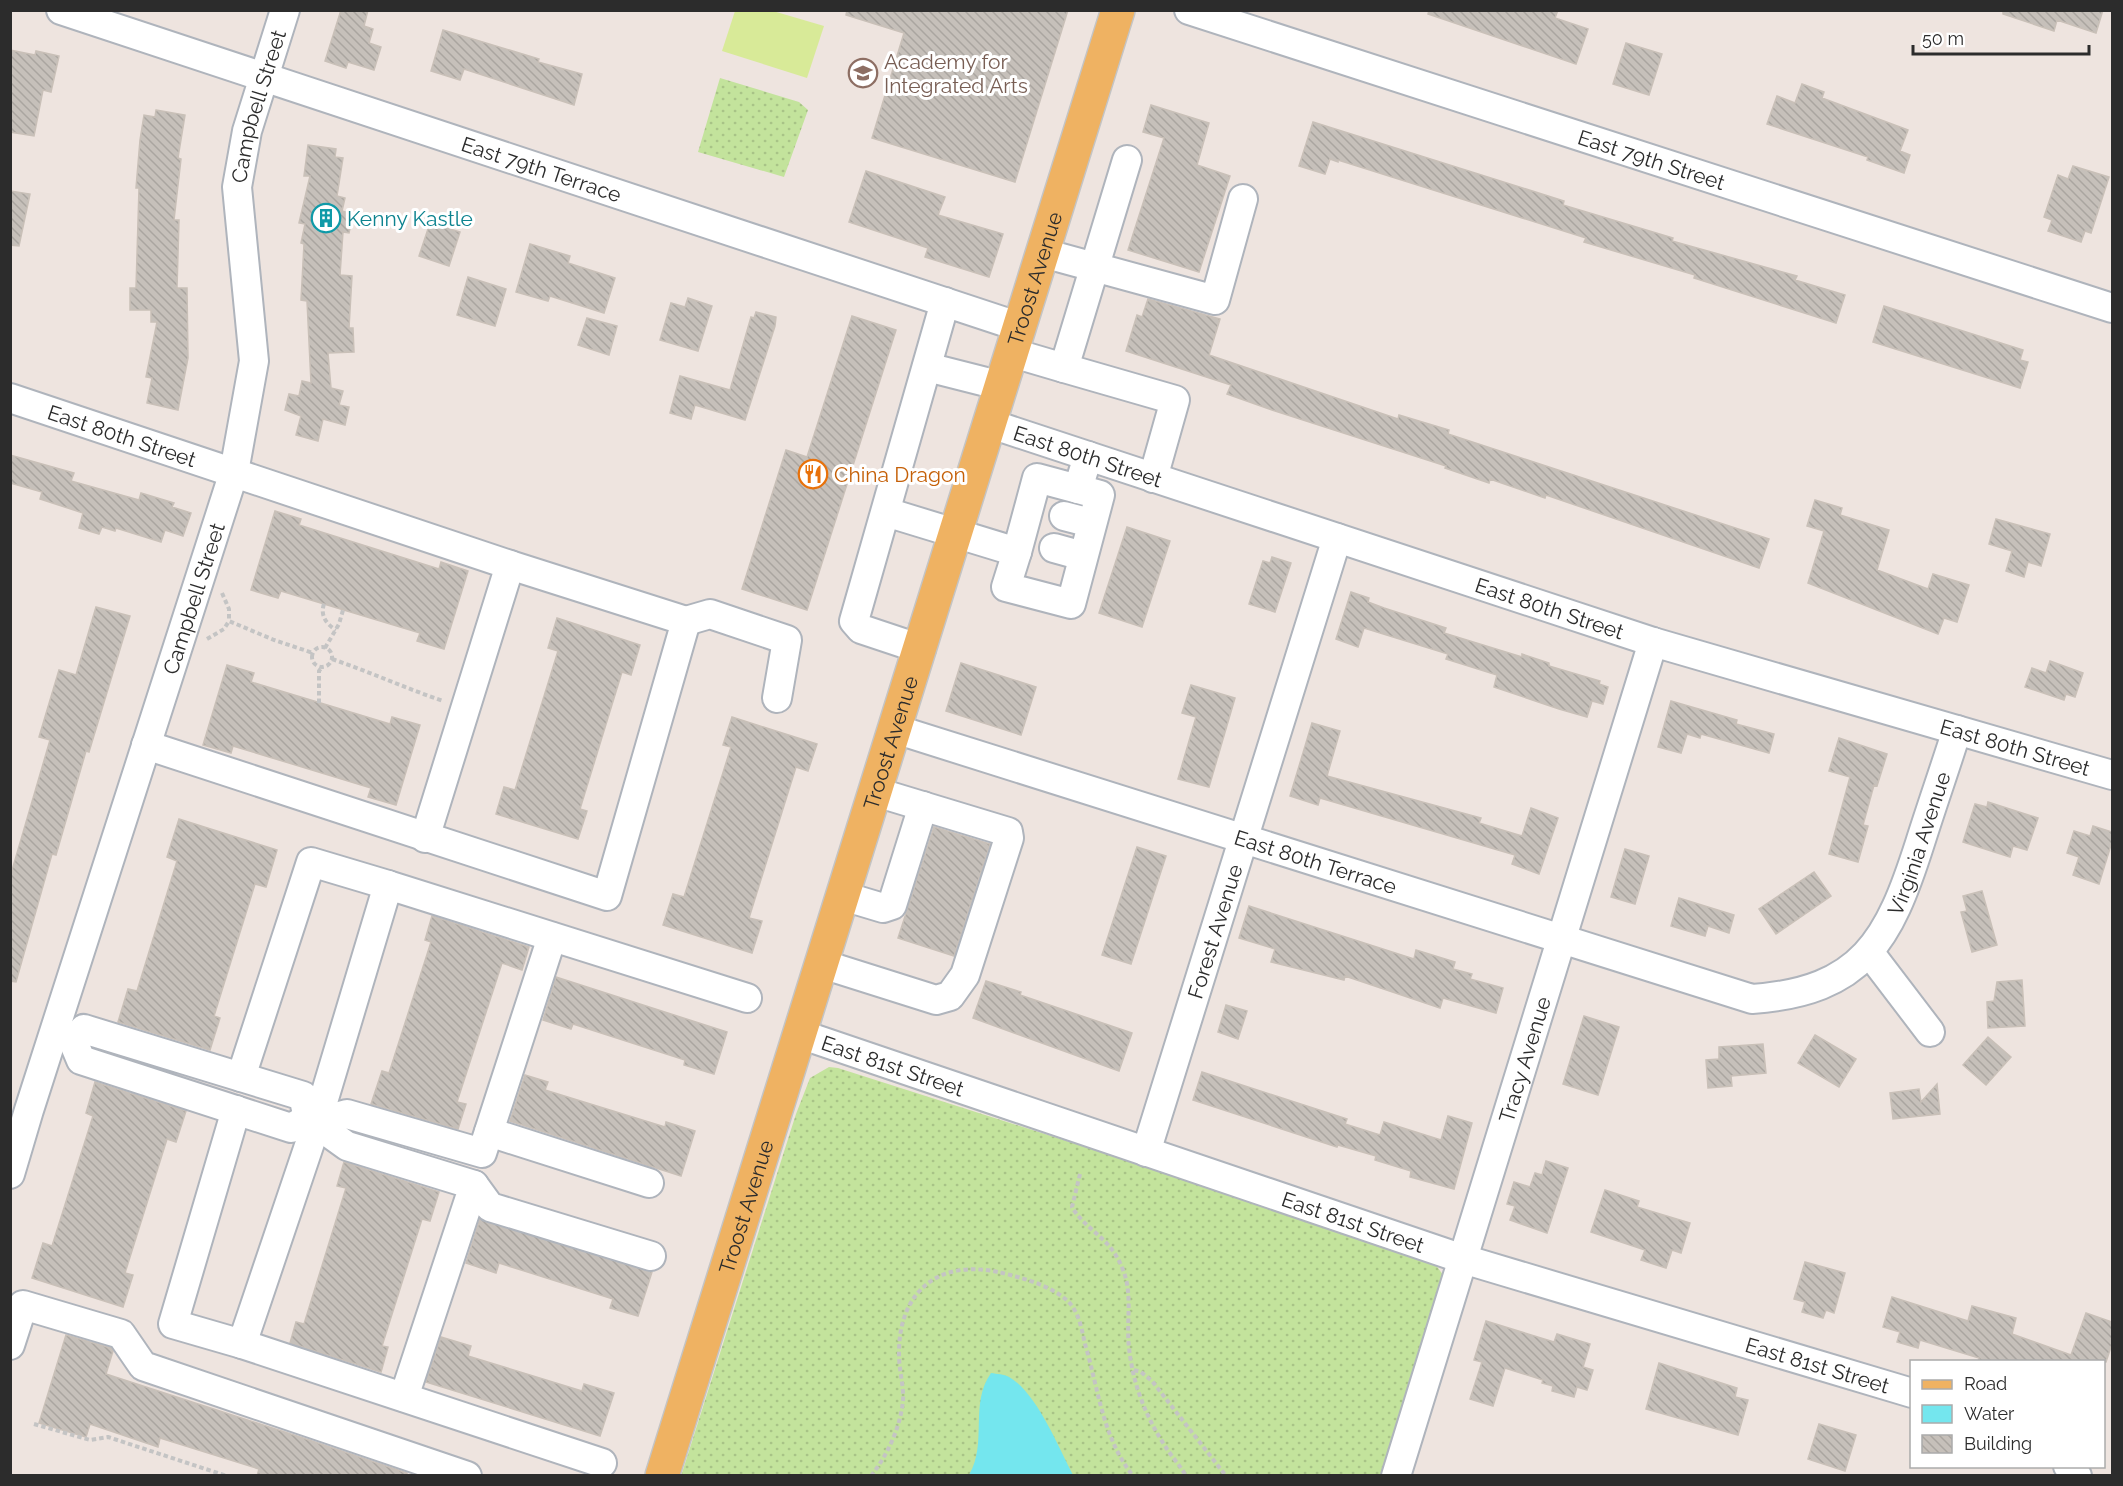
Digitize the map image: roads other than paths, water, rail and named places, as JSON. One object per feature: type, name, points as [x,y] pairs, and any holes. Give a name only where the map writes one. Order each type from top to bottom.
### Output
[{"type":"main road","name":"Troost Avenue","points":[[662,1476],[1118,10]]},
{"type":"street","name":"East 79th Terrace","points":[[61,10],[945,302],[1064,368],[1175,400],[1153,478]]},
{"type":"street","name":"Campbell Street","points":[[10,1174],[20,1107],[62,1040],[146,745],[234,472],[255,361],[237,187],[247,131],[285,10]]},
{"type":"street","name":"East 79th Street","points":[[1190,10],[2112,308]]},
{"type":"street","points":[[1064,368],[1127,160]]},
{"type":"street","points":[[1043,253],[1215,300],[1243,199]]},
{"type":"street","points":[[921,649],[861,629],[854,621],[945,302]]},
{"type":"street","points":[[927,367],[1002,386]]},
{"type":"street","name":"East 80th Street","points":[[10,398],[510,565],[686,621]]},
{"type":"street","name":"East 80th Street","points":[[991,424],[1653,642],[2112,776]]},
{"type":"street","points":[[1077,489],[1088,456]]},
{"type":"street","points":[[1037,478],[1100,495],[1071,604],[1006,587],[1030,545],[1044,512],[1037,478]]},
{"type":"street","points":[[886,512],[956,534],[1083,556]]},
{"type":"street","points":[[1044,512],[1091,523]]},
{"type":"street","name":"Forest Avenue","points":[[1146,1152],[1337,538]]},
{"type":"street","points":[[425,838],[510,565]]},
{"type":"street","points":[[146,745],[607,896],[686,621],[710,614],[787,640],[777,698]]},
{"type":"street","name":"Tracy Avenue","points":[[1396,1476],[1653,642]]},
{"type":"street","name":"East 80th Terrace","points":[[895,729],[1561,941],[1736,994]]},
{"type":"street","name":"Virginia Avenue","points":[[1736,994],[1752,999],[1784,997],[1815,988],[1844,973],[1869,952],[1888,927],[1903,898],[1957,730]]},
{"type":"street","points":[[822,964],[936,1000],[950,996],[964,975],[1009,838],[1008,832],[876,792]]},
{"type":"street","points":[[843,896],[883,908],[892,905],[923,806]]},
{"type":"street","points":[[241,1077],[310,862],[747,998]]},
{"type":"street","points":[[242,1344],[388,885]]},
{"type":"street","points":[[552,937],[482,1154],[347,1114],[312,1120],[291,1128],[81,1060],[62,1040],[84,1029],[303,1096],[312,1120],[347,1146],[474,1185],[490,1207],[651,1256]]},
{"type":"street","points":[[1869,952],[1930,1032]]},
{"type":"street","name":"East 81st Street","points":[[800,1034],[1463,1260],[1910,1393]]},
{"type":"street","points":[[236,1110],[173,1324],[242,1344],[602,1463]]},
{"type":"street","points":[[489,1132],[649,1183]]},
{"type":"street","points":[[404,1398],[474,1185]]},
{"type":"street","points":[[10,1345],[17,1304],[121,1334],[143,1366],[467,1476]]},
{"type":"water","points":[[991,1373],[1009,1377],[1029,1395],[1046,1422],[1073,1475],[969,1475],[977,1450],[981,1398]]},
{"type":"place","name":"Academy for Integrated Arts","points":[[863,73]]},
{"type":"place","name":"Kenny Kastle","points":[[326,218]]},
{"type":"place","name":"China Dragon","points":[[813,474]]}]
